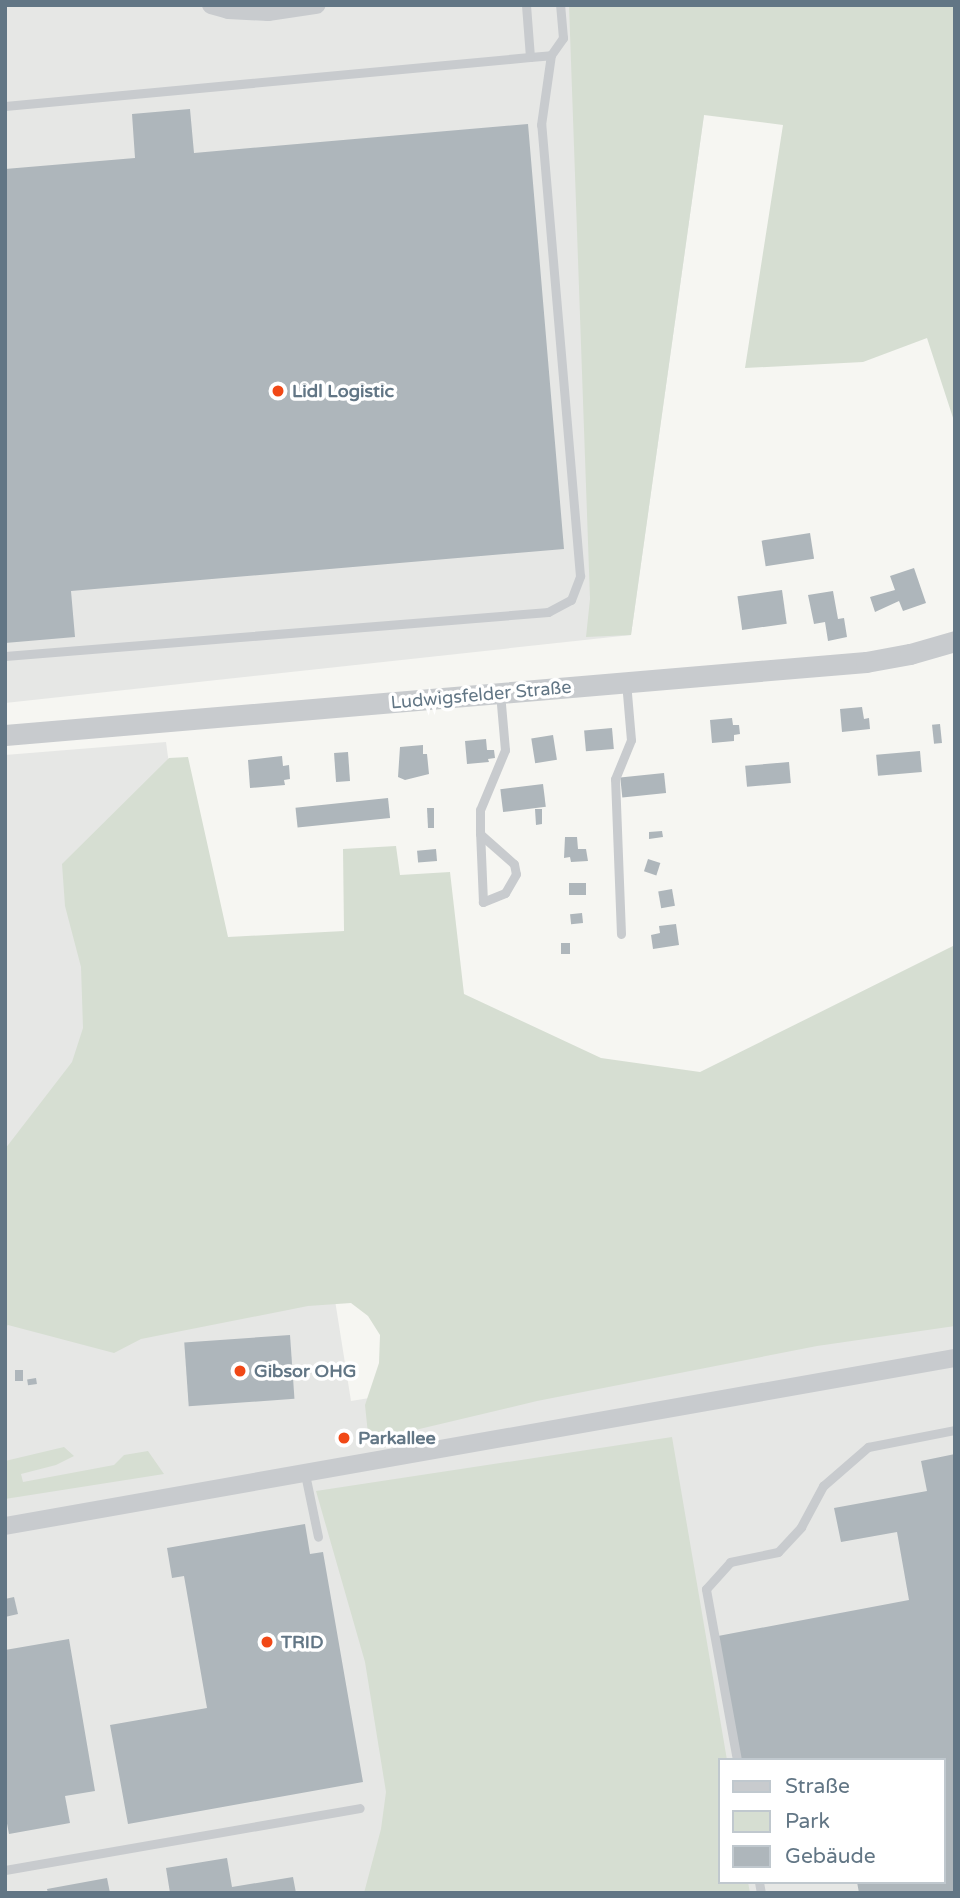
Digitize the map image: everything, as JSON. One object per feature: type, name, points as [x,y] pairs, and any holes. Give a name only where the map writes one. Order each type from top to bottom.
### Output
[{"type":"street","points":[[211,5],[268,12],[316,5]]},
{"type":"street","name":"Ludwigsfelder Straße","points":[[5,735],[866,662],[955,641]]},
{"type":"street","points":[[5,1526],[955,1358]]},
{"type":"lane","points":[[526,5],[530,57]]},
{"type":"lane","points":[[5,656],[548,612],[571,600],[580,576],[541,125],[551,55],[563,38],[561,5]]},
{"type":"lane","points":[[5,106],[551,55]]},
{"type":"lane","points":[[621,934],[615,779],[631,740],[626,682]]},
{"type":"lane","points":[[480,834],[513,864],[516,874],[505,893],[483,902],[480,834],[482,802],[505,750],[500,693]]},
{"type":"lane","points":[[737,1758],[706,1589],[730,1562],[778,1552],[801,1527],[823,1486],[868,1447],[955,1430]]},
{"type":"lane","points":[[305,1474],[318,1537]]},
{"type":"lane","points":[[5,1870],[360,1808]]},
{"type":"shaded area","points":[[5,5],[913,5],[704,115],[631,635],[5,703]]},
{"type":"shaded area","points":[[166,742],[173,794],[99,983],[87,1076],[5,1171],[5,755]]},
{"type":"shaded area","points":[[334,1294],[351,1401],[955,1302],[955,1893],[5,1893],[5,1296]]},
{"type":"green space","points":[[569,5],[955,5],[955,424],[927,338],[863,362],[745,368],[783,125],[704,115],[631,635],[586,637],[590,599]]},
{"type":"green space","points":[[188,757],[228,937],[344,931],[343,849],[396,846],[400,875],[450,872],[464,994],[601,1058],[700,1072],[955,945],[955,1326],[817,1346],[537,1401],[411,1431],[368,1434],[365,1405],[379,1363],[380,1335],[368,1316],[351,1303],[308,1306],[141,1339],[114,1353],[8,1325],[5,1327],[5,1149],[72,1062],[83,1028],[81,967],[65,906],[62,864],[169,758]]},
{"type":"green space","points":[[672,1437],[727,1758],[718,1758],[718,1884],[748,1884],[750,1893],[364,1893],[381,1829],[386,1792],[365,1662],[316,1491]]},
{"type":"green space","points":[[64,1447],[74,1456],[56,1465],[21,1474],[23,1482],[114,1465],[124,1455],[148,1451],[164,1474],[5,1499],[5,1461]]},
{"type":"building","name":"Lidl Logistic","points":[[190,109],[194,153],[528,124],[564,549],[71,591],[75,637],[5,643],[5,169],[135,158],[132,114]]},
{"type":"building","points":[[810,533],[814,559],[766,566],[762,541]]},
{"type":"building","points":[[914,568],[926,603],[903,611],[899,601],[875,612],[870,597],[895,590],[890,576]]},
{"type":"building","points":[[782,590],[787,624],[742,630],[737,596]]},
{"type":"building","points":[[833,591],[838,619],[844,618],[847,637],[828,641],[825,622],[814,624],[808,595]]},
{"type":"building","points":[[862,707],[864,719],[869,718],[870,729],[842,732],[840,709]]},
{"type":"building","points":[[732,718],[733,725],[739,725],[740,734],[734,735],[734,741],[712,743],[710,720]]},
{"type":"building","points":[[940,724],[942,743],[934,744],[932,725]]},
{"type":"building","points":[[612,728],[614,749],[586,751],[584,730]]},
{"type":"building","points":[[553,735],[557,760],[535,763],[531,738]]},
{"type":"building","points":[[486,739],[487,750],[494,750],[495,758],[488,759],[489,762],[467,764],[465,741]]},
{"type":"building","points":[[423,745],[429,774],[405,780],[398,777],[400,747]]},
{"type":"building","points":[[920,751],[922,772],[878,776],[876,755]]},
{"type":"building","points":[[348,752],[350,781],[336,782],[334,753]]},
{"type":"building","points":[[282,756],[283,766],[289,765],[290,779],[284,780],[285,785],[250,788],[248,760]]},
{"type":"building","points":[[789,762],[791,783],[747,787],[745,766]]},
{"type":"building","points":[[664,773],[666,793],[622,797],[620,778]]},
{"type":"building","points":[[543,784],[546,807],[503,812],[500,789]]},
{"type":"building","points":[[388,798],[390,818],[298,828],[296,808]]},
{"type":"building","points":[[427,808],[434,808],[434,828],[428,828]]},
{"type":"building","points":[[535,809],[542,809],[542,824],[536,825]]},
{"type":"building","points":[[662,831],[663,837],[649,839],[649,832]]},
{"type":"building","points":[[565,837],[577,837],[578,849],[586,849],[588,861],[571,862],[570,857],[564,858]]},
{"type":"building","points":[[436,849],[437,861],[418,863],[417,851]]},
{"type":"building","points":[[648,859],[660,863],[656,875],[644,871]]},
{"type":"building","points":[[569,883],[586,883],[586,895],[569,895]]},
{"type":"building","points":[[672,889],[675,906],[661,908],[658,891]]},
{"type":"building","points":[[582,913],[583,923],[571,924],[570,914]]},
{"type":"building","points":[[676,924],[679,945],[653,949],[651,935],[660,933],[659,926]]},
{"type":"building","points":[[561,943],[570,943],[570,954],[561,954]]},
{"type":"building","name":"Gibsor OHG","points":[[290,1335],[294,1399],[189,1406],[184,1342]]},
{"type":"building","points":[[15,1370],[23,1370],[23,1381],[15,1381]]},
{"type":"building","points":[[36,1378],[37,1384],[28,1385],[27,1379]]},
{"type":"building","points":[[955,1454],[955,1893],[859,1893],[857,1884],[946,1884],[946,1758],[741,1758],[718,1636],[909,1600],[897,1532],[841,1542],[834,1508],[927,1491],[921,1461]]},
{"type":"building","name":"TRID","points":[[305,1524],[310,1554],[323,1552],[363,1782],[128,1824],[110,1725],[207,1708],[184,1576],[172,1578],[167,1548]]},
{"type":"building","points":[[14,1597],[18,1614],[5,1617],[5,1599]]},
{"type":"building","points":[[69,1639],[95,1791],[65,1796],[70,1823],[9,1834],[5,1813],[5,1650]]},
{"type":"building","points":[[227,1858],[232,1887],[293,1877],[296,1893],[170,1893],[166,1868]]},
{"type":"building","points":[[107,1878],[110,1893],[48,1893],[47,1889]]},
{"type":"place","name":"Lidl Logistic","points":[[278,391]]},
{"type":"place","name":"Gibsor OHG","points":[[240,1371]]},
{"type":"place","name":"Parkallee","points":[[344,1438]]},
{"type":"place","name":"TRID","points":[[267,1642]]}]
